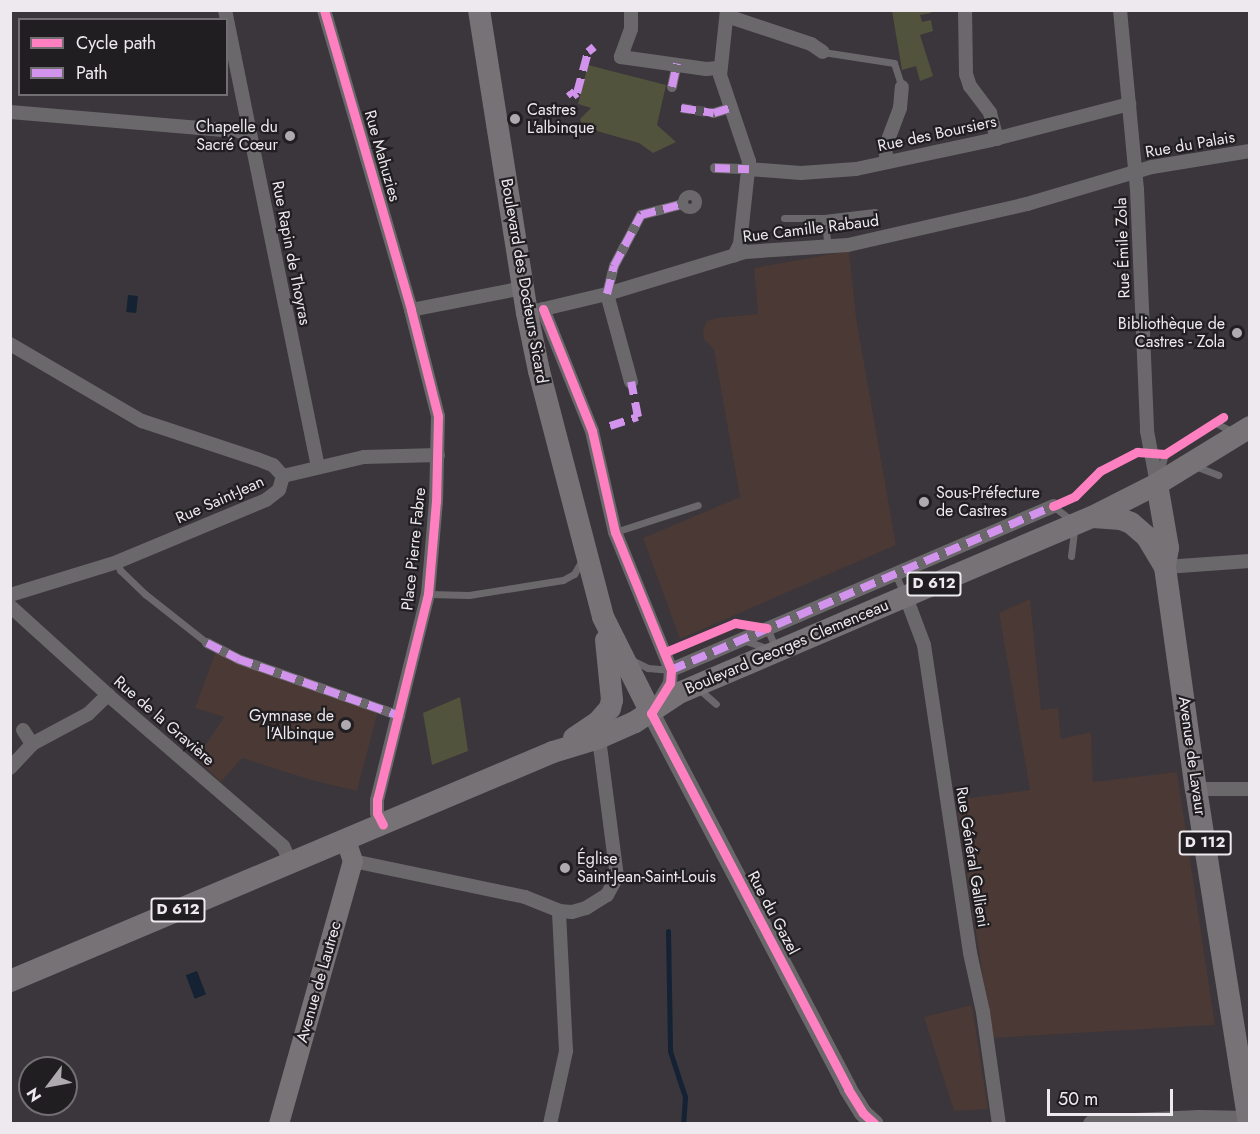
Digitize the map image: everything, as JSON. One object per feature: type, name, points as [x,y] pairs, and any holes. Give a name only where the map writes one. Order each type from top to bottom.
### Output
[{"type":"main road","name":"Boulevard des Docteurs Sicard","points":[[478,10],[494,81],[523,288],[535,311],[585,554],[603,617],[613,697],[610,708],[598,722],[553,752]]},
{"type":"main road","name":"D 612","points":[[1157,484],[1244,431]]},
{"type":"main road","name":"Boulevard Georges Clemenceau","points":[[651,712],[679,693],[906,597],[981,550],[1083,520],[1157,484]]},
{"type":"main road","name":"Avenue de Lavaur","points":[[1157,484],[1168,548],[1165,567],[1196,789],[1249,1121]]},
{"type":"main road","name":"Avenue de Lavaur","points":[[1083,520],[1121,519],[1131,523],[1147,537],[1165,567]]},
{"type":"main road","name":"Boulevard des Docteurs Sicard","points":[[603,617],[651,712]]},
{"type":"main road","name":"D 612","points":[[10,981],[291,863],[350,851],[383,825],[553,752],[599,738],[651,712]]},
{"type":"main road","name":"Avenue de Lautrec","points":[[279,1124],[350,851]]},
{"type":"street","name":"Rue Mahuzies","points":[[324,10],[411,310]]},
{"type":"street","points":[[632,10],[631,29],[621,57],[719,68]]},
{"type":"street","points":[[965,10],[966,74],[970,86],[990,113],[997,139]]},
{"type":"street","name":"Rue Émile Zola","points":[[1120,10],[1135,171],[1147,431],[1157,484]]},
{"type":"street","points":[[734,256],[740,244],[749,161],[730,108],[719,68],[727,13],[811,44],[823,52]]},
{"type":"street","name":"Rue Rapin de Thoyras","points":[[228,25],[318,467]]},
{"type":"street","points":[[672,87],[677,64]]},
{"type":"street","points":[[887,162],[885,148],[900,108],[902,87]]},
{"type":"street","name":"Rue des Boursiers","points":[[749,169],[820,172],[856,169],[997,139],[1129,104]]},
{"type":"street","points":[[714,113],[730,108]]},
{"type":"street","points":[[10,112],[250,132]]},
{"type":"street","name":"Rue du Palais","points":[[1135,171],[1250,151]]},
{"type":"street","points":[[716,168],[749,169]]},
{"type":"street","name":"Rue Camille Rabaud","points":[[535,311],[607,294],[745,252],[828,246],[921,230],[1027,204],[1135,171]]},
{"type":"street","points":[[631,382],[607,294],[614,266],[641,215],[683,204]]},
{"type":"street","points":[[411,310],[523,288]]},
{"type":"street","name":"Place Pierre Fabre","points":[[383,825],[377,813],[377,801],[400,716],[428,594],[438,438],[444,415],[411,310]]},
{"type":"street","points":[[535,311],[590,426],[615,532],[670,670],[670,683],[651,712]]},
{"type":"street","points":[[10,344],[142,421],[273,465],[283,476]]},
{"type":"street","name":"Rue Saint-Jean","points":[[10,595],[117,562],[266,500],[279,490],[283,476],[364,457],[438,455]]},
{"type":"street","points":[[670,670],[895,573],[981,550],[1053,506]]},
{"type":"street","points":[[1165,567],[1250,561]]},
{"type":"street","name":"Rue Général Gallieni","points":[[906,597],[924,645],[970,953],[983,1012],[999,1124]]},
{"type":"street","name":"Rue de la Gravière","points":[[10,606],[108,695],[283,846],[291,863]]},
{"type":"street","points":[[207,643],[238,659],[400,716]]},
{"type":"street","points":[[10,768],[32,744],[88,714],[108,695]]},
{"type":"street","name":"Rue du Gazel","points":[[651,712],[848,1089],[863,1113],[875,1124]]},
{"type":"street","points":[[23,730],[32,744]]},
{"type":"street","points":[[350,851],[525,897],[559,911],[572,912],[597,902],[607,895],[617,877],[599,738]]},
{"type":"street","points":[[1196,789],[1250,789]]},
{"type":"street","points":[[550,1124],[566,1051],[559,911]]},
{"type":"street","points":[[1092,1124],[1199,1119],[1249,1121]]},
{"type":"lane","points":[[823,52],[894,63],[902,87]]},
{"type":"lane","points":[[784,218],[824,218],[875,212]]},
{"type":"lane","points":[[824,218],[828,246]]},
{"type":"lane","points":[[1157,484],[1165,454],[1223,417]]},
{"type":"lane","points":[[1214,422],[1244,431]]},
{"type":"lane","points":[[1190,464],[1218,475]]},
{"type":"lane","points":[[615,532],[698,505]]},
{"type":"lane","points":[[1053,506],[1083,520],[1071,556]]},
{"type":"lane","points":[[428,594],[469,595],[546,586],[574,574],[585,554]]},
{"type":"lane","points":[[117,562],[120,570],[145,594],[207,643]]},
{"type":"lane","points":[[895,573],[906,597]]},
{"type":"lane","points":[[500,590],[501,598]]},
{"type":"lane","points":[[767,628],[777,651]]},
{"type":"lane","points":[[741,639],[777,651]]},
{"type":"lane","points":[[620,652],[648,668],[670,670]]},
{"type":"lane","points":[[696,686],[716,704]]},
{"type":"shaded area","points":[[849,251],[856,317],[896,545],[680,639],[643,538],[740,497],[714,350],[704,339],[703,330],[707,321],[717,318],[758,314],[754,268]]},
{"type":"shaded area","points":[[1030,599],[1041,710],[1058,708],[1061,739],[1091,732],[1093,782],[1177,772],[1215,1025],[992,1038],[956,800],[1030,790],[999,613]]},
{"type":"shaded area","points":[[216,651],[378,711],[357,791],[311,780],[242,758],[221,782],[196,759],[224,717],[195,708]]},
{"type":"shaded area","points":[[972,1005],[988,1109],[954,1111],[924,1017]]},
{"type":"green space","points":[[892,11],[931,11],[931,13],[920,15],[922,22],[931,20],[933,31],[920,35],[933,76],[920,81],[916,66],[902,70]]},
{"type":"green space","points":[[588,65],[666,85],[657,125],[676,142],[653,153],[639,143],[583,127],[580,119],[591,108],[578,104]]},
{"type":"green space","points":[[460,697],[468,751],[432,765],[423,713]]},
{"type":"water","points":[[128,295],[138,296],[136,313],[126,312]]},
{"type":"water","points":[[197,971],[206,994],[195,999],[186,975]]},
{"type":"waterway","points":[[668,931],[670,1051],[685,1097],[683,1124]]},
{"type":"tunnel","points":[[681,108],[714,113]]},
{"type":"marked path","points":[[569,91],[573,96],[577,93],[588,52],[594,47]]},
{"type":"marked path","points":[[672,87],[677,64]]},
{"type":"marked path","points":[[681,108],[714,113],[730,108]]},
{"type":"marked path","points":[[715,168],[749,169]]},
{"type":"marked path","points":[[607,294],[614,266],[641,215],[683,204]]},
{"type":"marked path","points":[[610,426],[638,417],[631,382]]},
{"type":"marked path","points":[[671,670],[1053,506]]},
{"type":"marked path","points":[[207,643],[238,659],[400,716]]},
{"type":"cycle path","points":[[324,10],[411,310],[438,416],[436,501],[428,594],[377,800],[377,813],[383,825]]},
{"type":"cycle path","points":[[543,309],[592,431],[615,532],[671,670],[670,683],[651,713],[848,1089],[863,1113],[875,1124]]},
{"type":"cycle path","points":[[1053,506],[1075,496],[1100,471],[1137,452],[1165,454],[1223,417]]},
{"type":"cycle path","points":[[668,651],[735,623],[767,628]]},
{"type":"place","name":"Castres L'albinque","points":[[515,119]]},
{"type":"place","name":"Chapelle du Sacré Cœur","points":[[290,136]]},
{"type":"place","name":"Bibliothèque de Castres - Zola","points":[[1237,333]]},
{"type":"place","name":"Sous-Préfecture de Castres","points":[[924,502]]},
{"type":"place","name":"Gymnase de l'Albinque","points":[[346,725]]},
{"type":"place","name":"Église Saint-Jean-Saint-Louis","points":[[565,868]]}]
